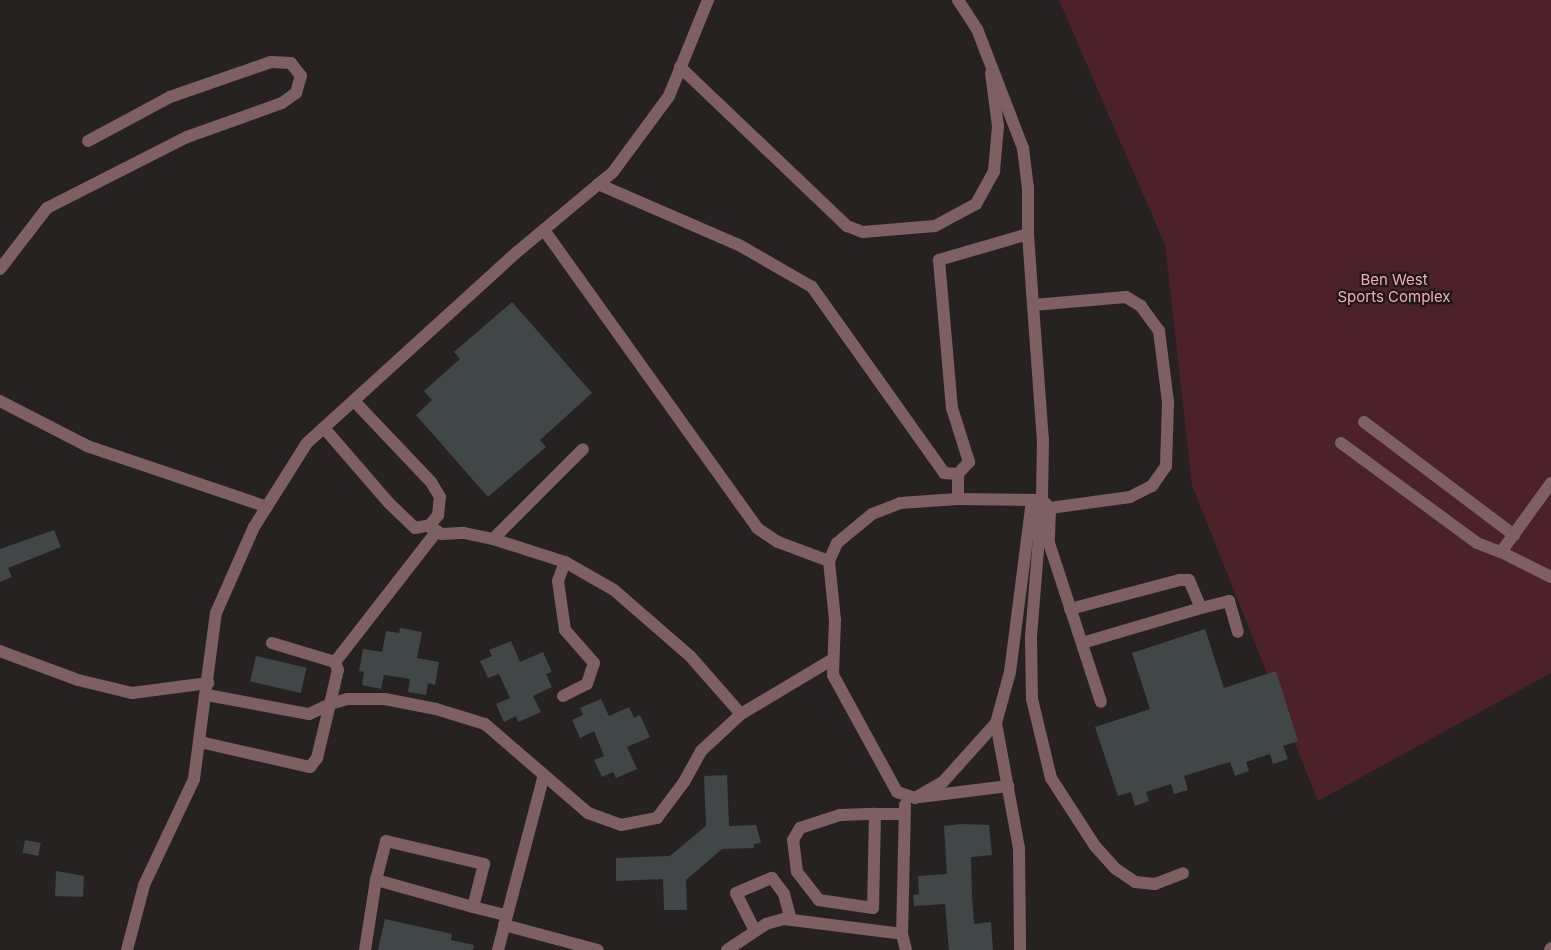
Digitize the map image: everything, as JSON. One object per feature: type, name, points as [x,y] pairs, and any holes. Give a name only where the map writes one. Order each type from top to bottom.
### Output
[{"type":"street","points":[[127,950],[144,885],[194,779],[216,613],[267,507],[307,443],[544,230],[612,172],[669,96],[708,0]]},
{"type":"street","points":[[958,0],[988,54],[1023,148],[1043,440],[1042,503],[1031,638],[1032,699],[1052,778],[1095,846],[1116,870],[1135,882],[1155,884],[1183,873]]},
{"type":"street","points":[[680,67],[847,226],[863,232],[893,232],[935,226],[976,204],[994,171],[998,126],[988,54]]},
{"type":"street","points":[[0,269],[47,208],[187,137],[282,103],[296,93],[301,76],[292,63],[271,62],[170,97],[88,140]]},
{"type":"street","points":[[598,184],[739,245],[812,287],[944,473],[958,474]]},
{"type":"street","points":[[544,230],[757,528],[778,542],[829,561]]},
{"type":"street","points":[[958,499],[958,474],[970,462],[952,408],[939,260],[1028,234]]},
{"type":"street","points":[[1008,786],[911,796],[897,792],[833,675],[835,620],[829,561],[837,543],[872,514],[900,503],[958,499],[1042,503],[1130,497],[1152,486],[1166,466],[1168,402],[1159,330],[1141,306],[1126,297],[1033,305]]},
{"type":"street","points":[[0,401],[87,446],[267,507]]},
{"type":"street","points":[[335,662],[433,528],[438,515],[440,497],[432,482],[354,401]]},
{"type":"street","points":[[1364,422],[1514,534]]},
{"type":"street","points":[[324,428],[388,503],[415,528],[433,528],[493,539],[565,562],[614,590],[690,656],[741,714]]},
{"type":"street","points":[[1341,443],[1477,543],[1501,552],[1551,577]]},
{"type":"street","points":[[493,539],[583,449]]},
{"type":"street","points":[[1501,552],[1551,483]]},
{"type":"street","points":[[1042,503],[1049,543],[1101,702]]},
{"type":"street","points":[[1020,950],[1019,848],[996,723],[1010,672],[1042,503]]},
{"type":"street","points":[[563,696],[587,684],[594,663],[565,630],[558,581],[565,562]]},
{"type":"street","points":[[1070,609],[1180,580],[1188,580],[1201,608]]},
{"type":"street","points":[[1082,643],[1229,601],[1238,632]]},
{"type":"street","points":[[272,643],[335,662]]},
{"type":"street","points":[[0,652],[78,680],[132,693],[207,689],[309,714],[330,704],[347,699],[385,699],[485,724],[588,813],[621,825],[657,818],[684,782],[701,751],[741,714],[834,659]]},
{"type":"street","points":[[200,742],[310,767],[317,758],[330,704],[338,670],[335,662]]},
{"type":"street","points":[[906,950],[902,934],[904,814],[911,796],[943,782],[996,723]]},
{"type":"street","points":[[498,950],[544,775]]},
{"type":"street","points":[[875,814],[873,908],[819,900],[797,872],[793,840],[800,828],[840,815],[875,814],[904,814]]},
{"type":"street","points":[[365,950],[376,880],[386,841],[484,864],[473,907]]},
{"type":"street","points":[[755,931],[736,893],[772,878],[784,894],[791,920]]},
{"type":"street","points":[[376,880],[473,907],[505,920],[598,950]]},
{"type":"street","points":[[727,950],[766,924],[791,920],[902,934]]},
{"type":"green space","name":"Ben West Sports Complex","points":[[1059,0],[1551,0],[1551,673],[1318,801],[1192,485],[1165,245]]},
{"type":"building","points":[[512,302],[592,393],[540,440],[546,447],[488,497],[416,415],[432,400],[424,391],[460,359],[454,352]]},
{"type":"building","points":[[54,530],[61,547],[8,568],[12,577],[0,582],[0,549]]},
{"type":"building","points":[[400,628],[422,632],[417,658],[439,662],[435,685],[428,683],[426,695],[408,692],[410,679],[384,675],[381,689],[362,685],[364,672],[359,671],[363,649],[382,652],[386,631],[399,633]]},
{"type":"building","points":[[1205,629],[1224,688],[1276,671],[1298,741],[1283,746],[1288,759],[1273,764],[1270,754],[1246,762],[1249,771],[1235,776],[1230,762],[1216,766],[1184,776],[1188,790],[1174,794],[1171,784],[1146,792],[1149,801],[1135,806],[1131,792],[1118,796],[1095,727],[1150,709],[1132,653]]},
{"type":"building","points":[[511,641],[520,662],[543,652],[552,672],[546,674],[552,687],[533,696],[541,712],[518,722],[516,716],[504,722],[496,704],[510,698],[499,674],[488,678],[480,661],[492,656],[489,650]]},
{"type":"building","points":[[256,656],[307,668],[301,693],[250,681]]},
{"type":"building","points":[[601,699],[609,716],[629,707],[634,718],[640,715],[650,737],[627,747],[637,769],[616,778],[613,772],[602,777],[594,760],[604,756],[594,731],[580,738],[572,720],[583,715],[580,708]]},
{"type":"building","points":[[727,775],[729,826],[756,825],[761,843],[754,844],[754,848],[722,849],[686,880],[687,910],[664,910],[663,879],[616,881],[616,858],[670,856],[706,826],[704,776]]},
{"type":"building","points":[[961,824],[989,825],[992,855],[971,857],[972,896],[974,924],[991,922],[993,950],[949,950],[945,904],[914,906],[913,895],[919,894],[918,876],[947,874],[944,826]]},
{"type":"building","points":[[25,840],[41,843],[38,856],[23,853]]},
{"type":"building","points":[[56,871],[84,876],[83,897],[55,896]]},
{"type":"building","points":[[385,919],[452,934],[451,940],[474,945],[473,950],[378,950]]}]
